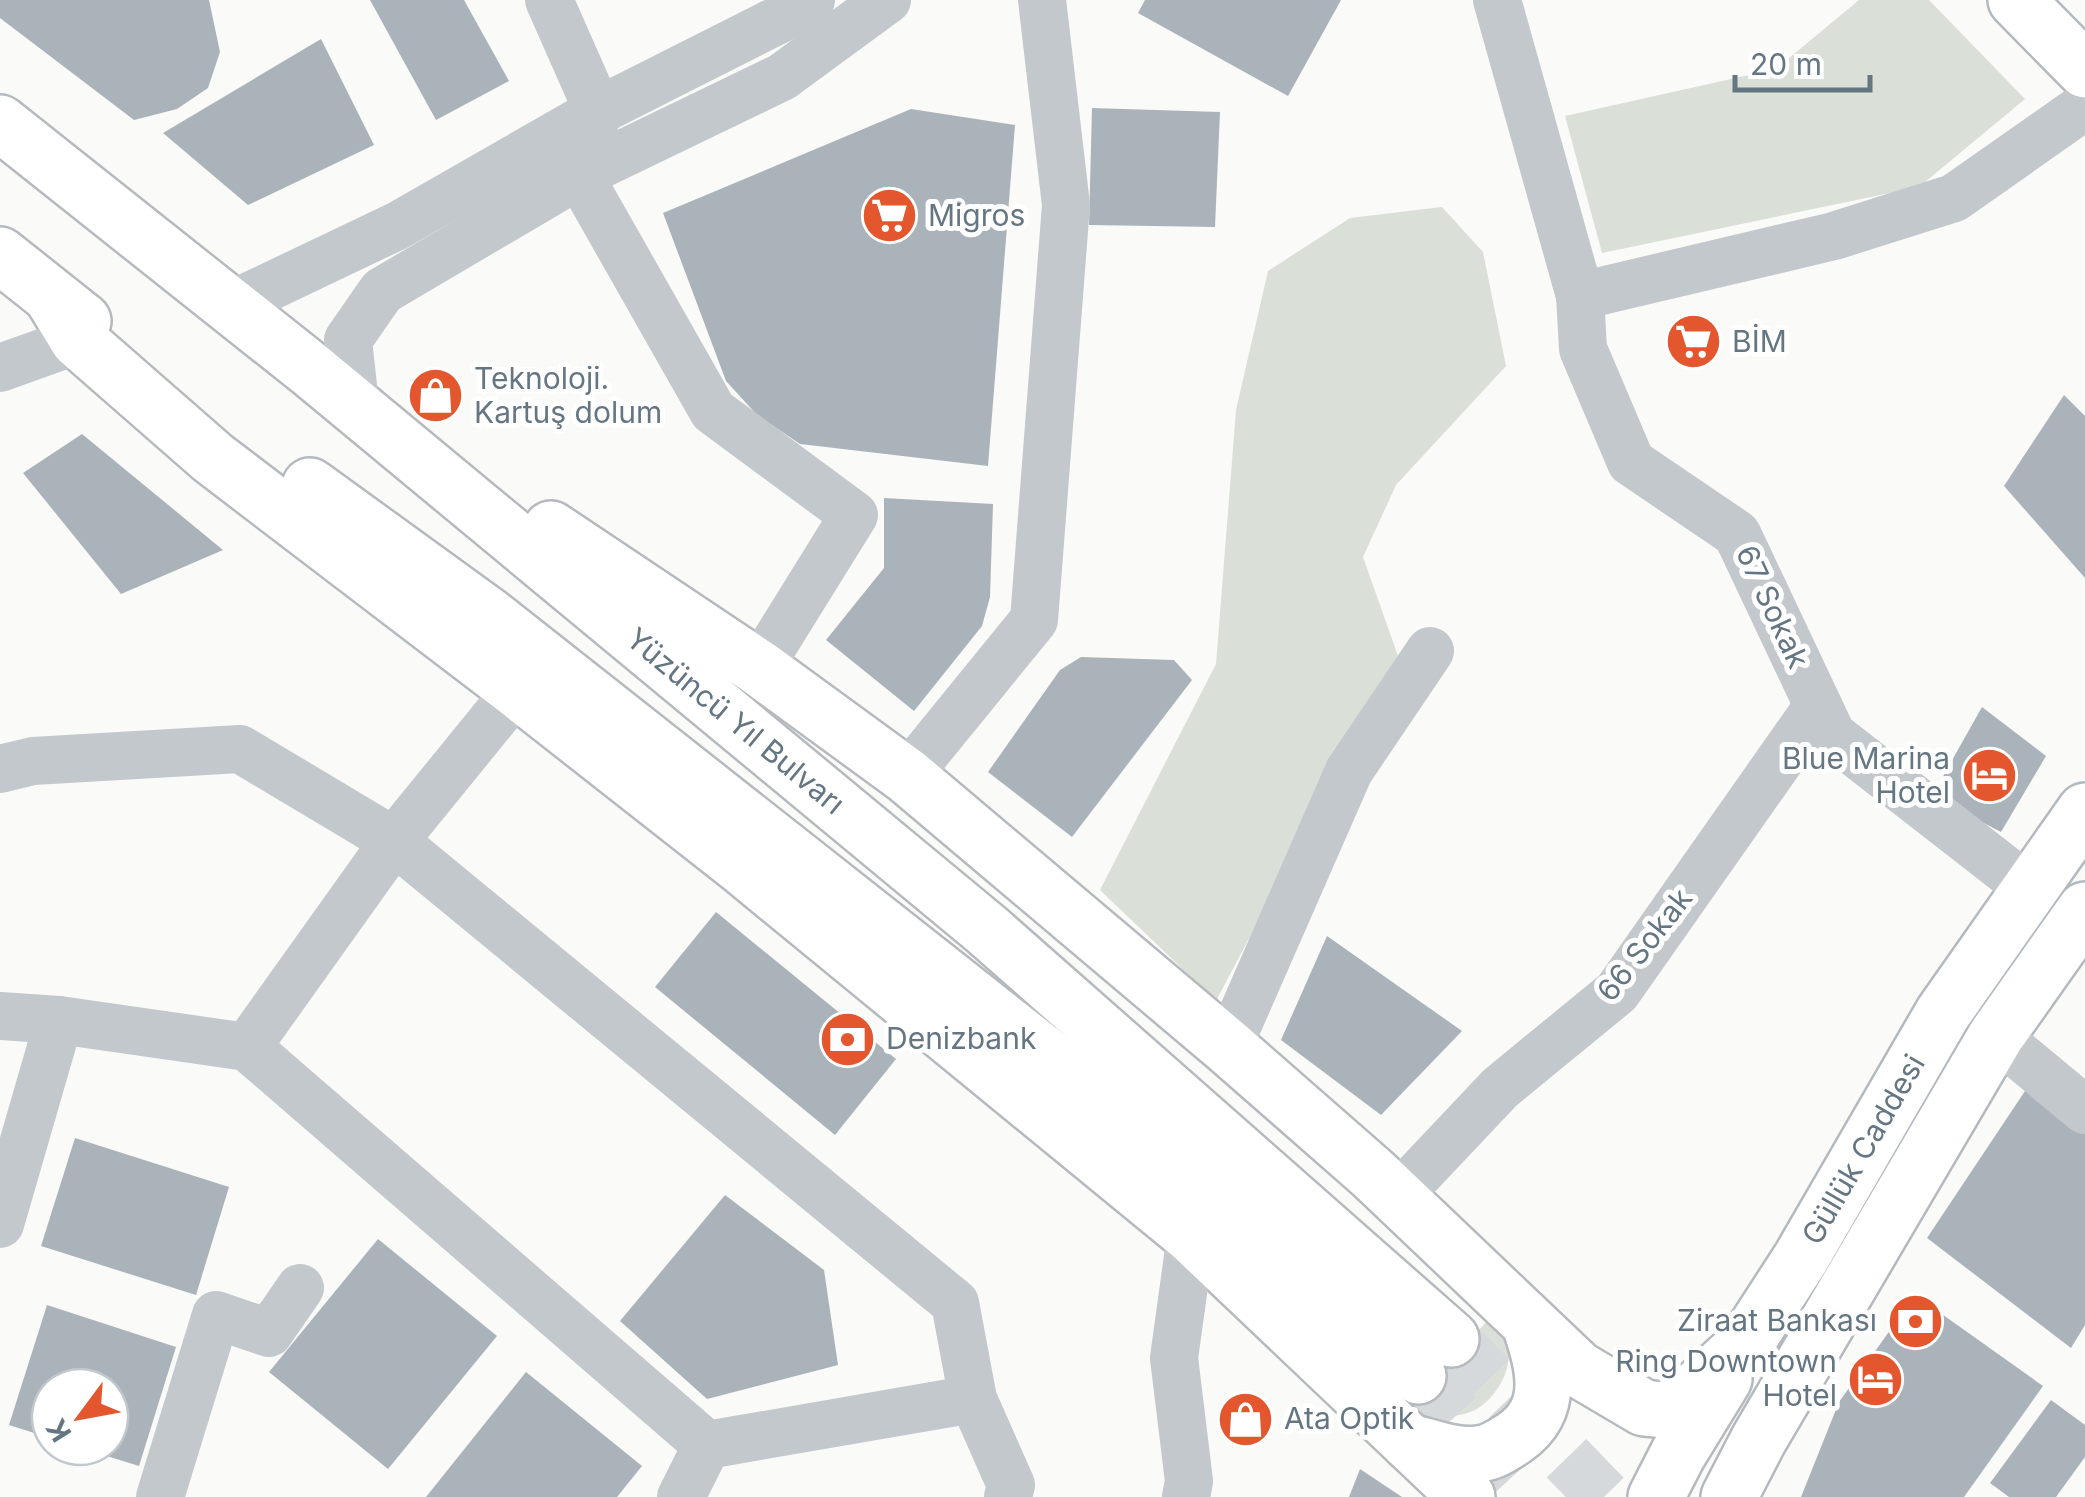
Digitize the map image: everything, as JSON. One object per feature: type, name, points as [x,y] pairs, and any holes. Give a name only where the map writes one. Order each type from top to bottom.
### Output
[{"type":"main road","points":[[2016,0],[2085,70]]},
{"type":"main road","name":"Yüzüncü Yıl Bulvarı","points":[[0,123],[228,306],[332,378],[986,930],[1434,1358],[488,615],[66,320],[0,255]]},
{"type":"main road","points":[[66,320],[213,458],[741,866],[1191,1234],[1466,1497]]},
{"type":"main road","points":[[332,378],[758,668],[908,776],[1228,1047],[1397,1198],[1578,1369],[1644,1408],[1664,1410],[1692,1393],[1744,1346]]},
{"type":"main road","name":"Güllük Caddesi","points":[[1669,1490],[1678,1454],[1801,1258],[1943,1014],[2085,811]]},
{"type":"main road","name":"Güllük Caddesi","points":[[1729,1497],[1759,1439],[1996,1036],[2085,910]]},
{"type":"main road","points":[[1409,1442],[1479,1454],[1499,1448],[1521,1433],[1539,1410],[1544,1389],[1542,1361],[1530,1324]]},
{"type":"main road","points":[[1578,1369],[1622,1434],[1669,1490]]},
{"type":"street","points":[[549,0],[598,110],[579,175],[713,411],[854,514],[758,668]]},
{"type":"street","points":[[228,306],[397,226],[598,110],[811,0]]},
{"type":"street","points":[[332,378],[348,340],[382,291],[579,175],[782,78],[887,0]]},
{"type":"street","points":[[908,776],[1034,620],[1066,205],[1042,0]]},
{"type":"street","name":"67 Sokak","points":[[1497,0],[1580,296],[1584,348],[1632,462],[1738,534],[1832,735],[2030,889]]},
{"type":"street","points":[[1580,296],[1834,236],[1954,198],[2085,106]]},
{"type":"street","points":[[0,368],[66,320]]},
{"type":"street","points":[[1228,1047],[1349,771],[1430,651]]},
{"type":"street","points":[[248,1047],[394,841],[517,690]]},
{"type":"street","name":"66 Sokak","points":[[1397,1198],[1500,1088],[1617,992],[1818,706]]},
{"type":"street","points":[[0,769],[33,761],[240,749],[394,841],[955,1303],[973,1399],[1011,1485],[1008,1497]]},
{"type":"street","points":[[0,1016],[59,1020],[248,1047],[707,1444]]},
{"type":"street","points":[[0,1224],[59,1020]]},
{"type":"street","points":[[1996,1036],[2085,1110]]},
{"type":"street","points":[[1186,1497],[1190,1481],[1174,1358],[1191,1234]]},
{"type":"street","points":[[160,1497],[216,1315],[270,1333],[300,1288]]},
{"type":"street","points":[[707,1444],[973,1399]]},
{"type":"street","points":[[681,1497],[707,1444]]},
{"type":"shaded area","points":[[1859,0],[1929,0],[2025,99],[1919,187],[1602,253],[1565,116],[1776,69]]},
{"type":"shaded area","points":[[1442,207],[1483,252],[1506,366],[1396,485],[1363,557],[1398,656],[1216,1001],[1100,890],[1216,664],[1236,410],[1268,271],[1350,218]]},
{"type":"shaded area","points":[[1488,1320],[1505,1337],[1509,1358],[1503,1379],[1490,1398],[1473,1411],[1442,1418],[1413,1400]]},
{"type":"building","points":[[0,0],[209,0],[220,52],[208,88],[177,109],[134,120],[0,18]]},
{"type":"building","points":[[370,0],[464,0],[509,81],[436,120]]},
{"type":"building","points":[[1145,0],[1341,0],[1288,96],[1138,13]]},
{"type":"building","points":[[321,39],[374,145],[248,205],[163,133]]},
{"type":"building","points":[[1092,108],[1220,112],[1215,227],[1089,225]]},
{"type":"building","points":[[911,109],[1015,125],[988,466],[800,444],[757,415],[726,381],[663,213]]},
{"type":"building","points":[[2064,395],[2085,416],[2085,578],[2004,486]]},
{"type":"building","points":[[82,434],[223,550],[121,594],[23,473]]},
{"type":"building","points":[[884,498],[993,504],[990,597],[982,626],[914,711],[826,640],[884,568]]},
{"type":"building","points":[[1081,657],[1174,660],[1192,680],[1072,837],[988,772],[1060,670]]},
{"type":"building","name":"Blue Marina Hotel","points":[[1982,707],[2046,756],[2001,832],[1932,796]]},
{"type":"building","points":[[716,912],[896,1059],[835,1135],[655,987]]},
{"type":"building","points":[[1327,936],[1462,1031],[1381,1115],[1281,1040]]},
{"type":"building","points":[[2033,1079],[2085,1123],[2085,1325],[2071,1348],[1927,1238]]},
{"type":"building","points":[[75,1138],[229,1187],[196,1295],[41,1246]]},
{"type":"building","points":[[725,1195],[824,1270],[838,1365],[707,1399],[620,1321]]},
{"type":"building","points":[[378,1239],[497,1336],[388,1469],[269,1372]]},
{"type":"building","points":[[1915,1295],[2043,1386],[1964,1497],[1801,1497],[1839,1402]]},
{"type":"building","points":[[47,1305],[176,1347],[139,1466],[130,1463],[130,1367],[30,1367],[30,1432],[9,1425]]},
{"type":"building","points":[[526,1372],[642,1466],[617,1497],[426,1497]]},
{"type":"building","points":[[2051,1400],[2085,1425],[2085,1457],[2056,1497],[2009,1497],[1990,1483]]},
{"type":"building","points":[[1360,1469],[1402,1497],[1349,1497]]},
{"type":"tunnel","points":[[1451,1339],[1604,1497]]},
{"type":"tunnel","points":[[1418,1376],[1529,1497]]},
{"type":"place","name":"Migros","points":[[889,216]]},
{"type":"place","name":"BİM","points":[[1693,342]]},
{"type":"place","name":"Teknoloji. Kartuş dolum","points":[[435,396]]},
{"type":"place","name":"Blue Marina Hotel","points":[[1989,776]]},
{"type":"place","name":"Denizbank","points":[[847,1039]]},
{"type":"place","name":"Ziraat Bankası","points":[[1916,1321]]},
{"type":"place","name":"Ring Downtown Hotel","points":[[1876,1379]]},
{"type":"place","name":"Ata Optik","points":[[1245,1419]]}]
